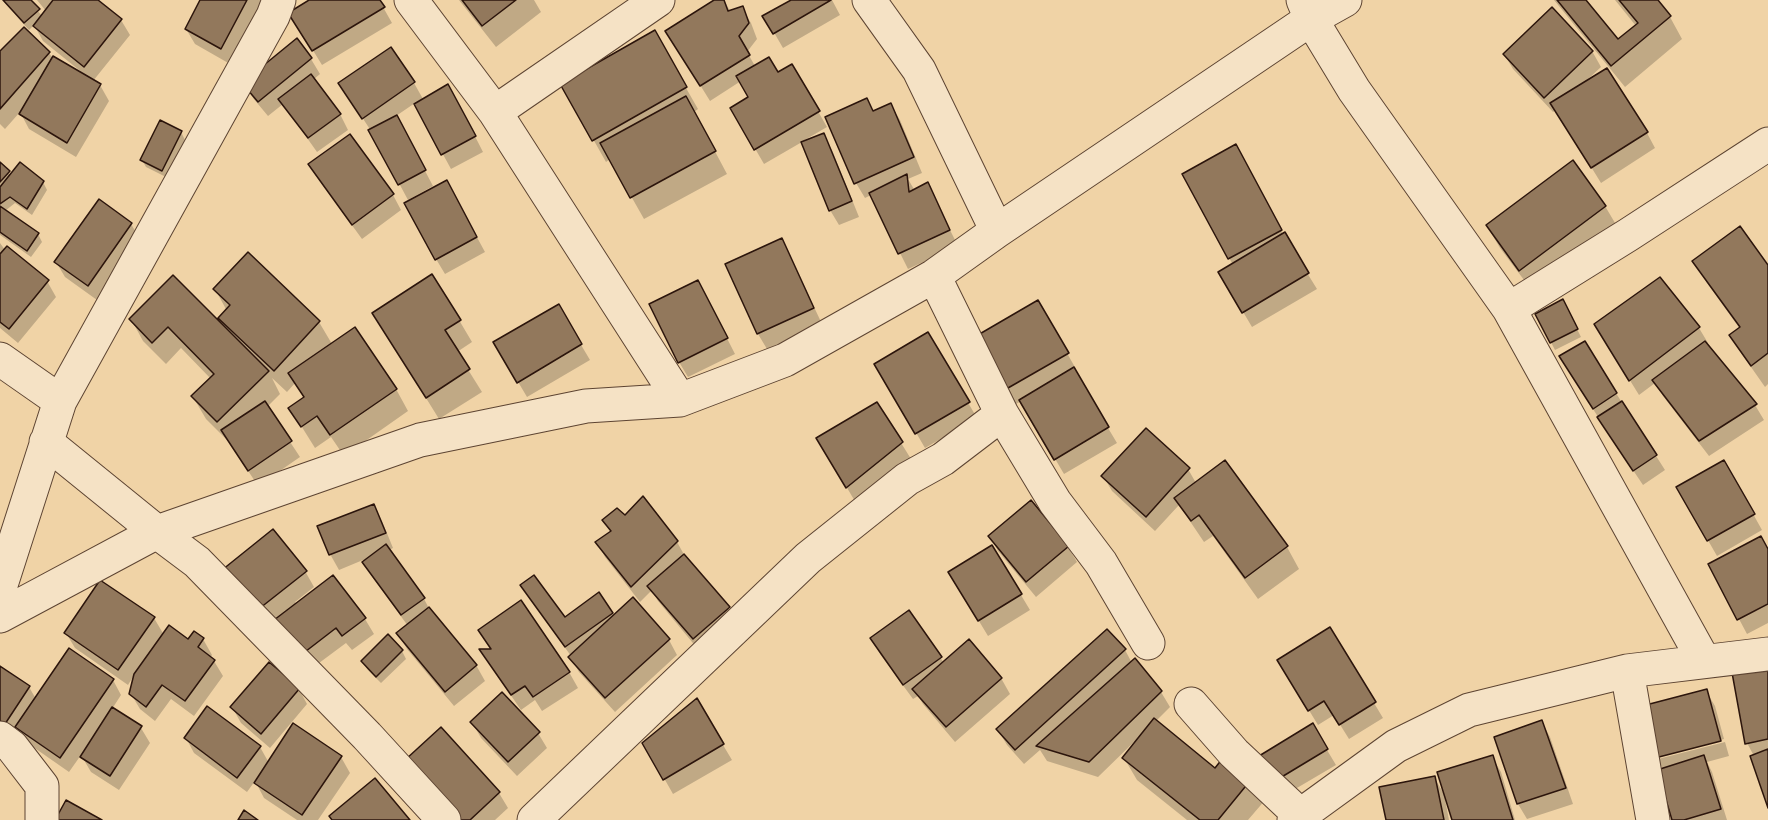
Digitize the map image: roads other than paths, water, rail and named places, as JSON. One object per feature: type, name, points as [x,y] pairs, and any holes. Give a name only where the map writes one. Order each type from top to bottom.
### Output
[{"type":"street","points":[[0,588],[60,401],[273,16],[279,0]]},
{"type":"street","points":[[411,0],[495,112],[680,399]]},
{"type":"street","points":[[495,112],[658,0]]},
{"type":"street","points":[[869,0],[919,70],[997,231]]},
{"type":"street","points":[[0,616],[157,532],[420,440],[586,406],[680,399],[785,360],[934,276],[1307,9],[1345,0]]},
{"type":"street","points":[[1307,9],[1354,90],[1509,309],[1704,662]]},
{"type":"street","points":[[1509,309],[1768,144]]},
{"type":"street","points":[[934,276],[1002,414],[1055,502],[1101,563],[1148,643]]},
{"type":"street","points":[[0,359],[60,401]]},
{"type":"street","points":[[534,820],[808,558],[908,479],[943,459],[1002,414]]},
{"type":"street","points":[[46,442],[197,562],[367,736],[444,820]]},
{"type":"street","points":[[1191,704],[1234,753],[1297,818],[1396,746],[1468,710],[1627,671],[1768,654]]},
{"type":"street","points":[[1627,671],[1653,820]]},
{"type":"street","points":[[0,738],[12,747],[42,786],[42,820]]}]
